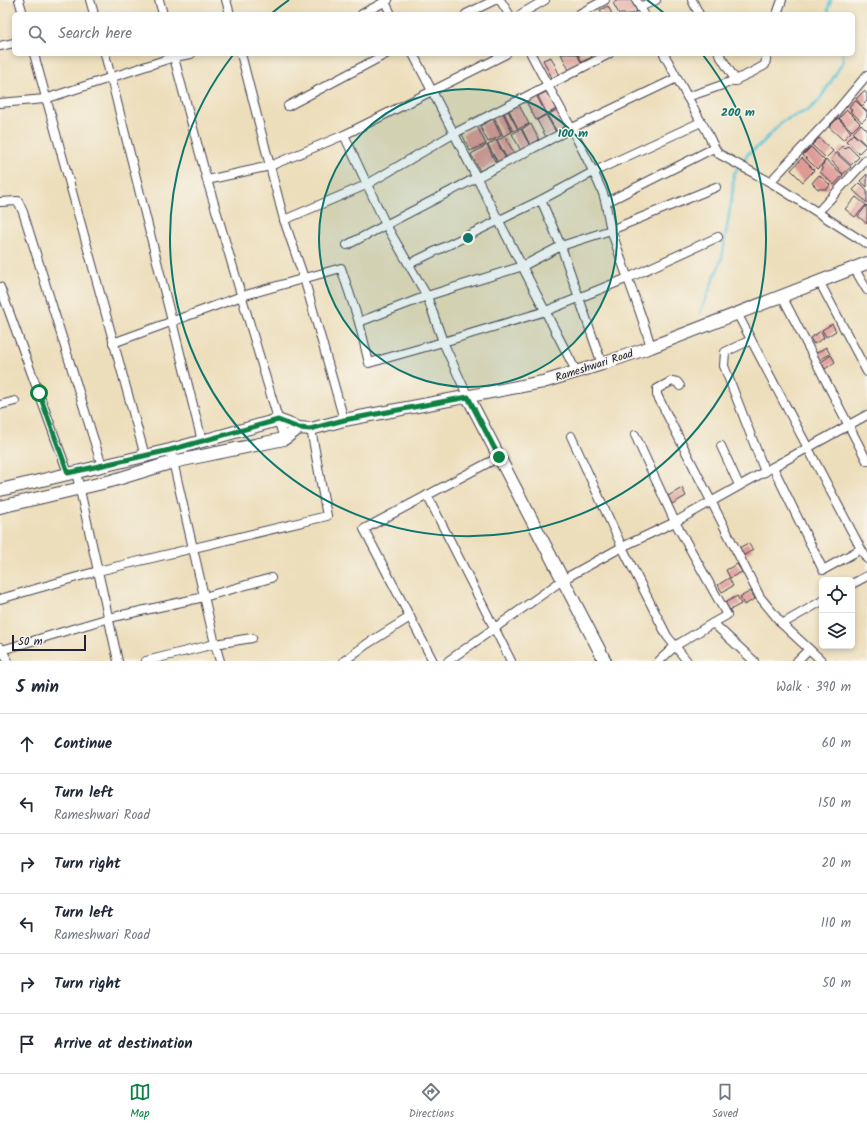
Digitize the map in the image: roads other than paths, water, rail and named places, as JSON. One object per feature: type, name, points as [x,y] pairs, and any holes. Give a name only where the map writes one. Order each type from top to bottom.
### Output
[{"type":"main road","name":"Rameshwari Road","points":[[305,428],[543,382],[651,347],[867,263]]},
{"type":"main road","points":[[468,397],[564,579],[605,661]]},
{"type":"main road","points":[[0,507],[80,488],[171,456],[202,441],[278,420],[305,428]]},
{"type":"main road","points":[[0,490],[145,456],[171,456],[284,439],[305,428]]},
{"type":"street","points":[[19,0],[22,12]]},
{"type":"street","points":[[90,0],[93,12]]},
{"type":"street","points":[[159,0],[162,12]]},
{"type":"street","points":[[226,0],[229,12]]},
{"type":"street","points":[[470,12],[495,0]]},
{"type":"street","points":[[500,0],[508,12]]},
{"type":"street","points":[[524,12],[545,0]]},
{"type":"street","points":[[583,12],[605,0]]},
{"type":"street","points":[[640,7],[656,0]]},
{"type":"street","points":[[692,0],[698,12]]},
{"type":"street","points":[[778,12],[782,0]]},
{"type":"street","points":[[366,12],[386,1],[390,12]]},
{"type":"street","points":[[0,46],[12,43]]},
{"type":"street","points":[[34,56],[45,99],[145,456]]},
{"type":"street","points":[[106,56],[202,441]]},
{"type":"street","points":[[0,103],[45,99],[112,78],[173,56],[207,180],[284,439]]},
{"type":"street","points":[[242,56],[284,220],[304,278],[344,420]]},
{"type":"street","points":[[288,106],[382,56]]},
{"type":"street","points":[[414,56],[478,177],[576,371]]},
{"type":"street","points":[[207,180],[270,166],[344,135],[502,56]]},
{"type":"street","points":[[532,56],[572,128],[607,202],[611,230],[651,347]]},
{"type":"street","points":[[284,220],[366,185],[455,133],[605,56]]},
{"type":"street","points":[[665,56],[708,132],[714,148],[719,154],[770,182],[867,244]]},
{"type":"street","points":[[720,56],[736,81]]},
{"type":"street","points":[[687,97],[736,81],[764,65],[766,56]]},
{"type":"street","points":[[770,182],[835,113],[867,76]]},
{"type":"street","points":[[347,245],[572,128],[677,78]]},
{"type":"street","points":[[409,264],[541,200],[593,172],[701,122]]},
{"type":"street","points":[[344,135],[366,185],[386,225],[427,296],[443,342],[468,397]]},
{"type":"street","points":[[607,202],[714,148]]},
{"type":"street","points":[[818,212],[867,159]]},
{"type":"street","points":[[359,322],[427,296],[523,266],[561,246],[611,230],[716,187]]},
{"type":"street","points":[[541,200],[561,246],[602,364]]},
{"type":"street","points":[[0,202],[18,201],[23,212],[102,466]]},
{"type":"street","points":[[113,343],[242,296],[341,268],[359,322],[369,363],[546,311],[628,278],[718,237]]},
{"type":"street","points":[[854,268],[867,290]]},
{"type":"street","points":[[819,281],[867,372]]},
{"type":"street","points":[[0,287],[72,472],[80,488],[118,661]]},
{"type":"street","points":[[782,296],[867,461]]},
{"type":"street","points":[[737,314],[867,559]]},
{"type":"street","points":[[751,340],[725,352],[724,366],[765,472]]},
{"type":"street","points":[[680,386],[677,382],[664,384],[657,389],[657,395],[760,597],[782,624],[822,661]]},
{"type":"street","points":[[0,405],[15,401]]},
{"type":"street","points":[[448,661],[564,579],[622,547],[675,522],[867,415]]},
{"type":"street","points":[[0,599],[98,571],[328,516],[305,428]]},
{"type":"street","points":[[635,435],[675,522],[728,615],[675,646],[659,661]]},
{"type":"street","points":[[571,436],[622,547],[667,636],[687,661]]},
{"type":"street","points":[[721,446],[739,485]]},
{"type":"street","points":[[171,456],[220,661]]},
{"type":"street","points":[[433,661],[364,529],[499,457]]},
{"type":"street","points":[[773,467],[823,570],[861,549]]},
{"type":"street","points":[[427,496],[511,661]]},
{"type":"street","points":[[855,582],[867,576]]},
{"type":"street","points":[[8,661],[1,648],[109,618],[204,597],[271,578]]},
{"type":"street","points":[[782,624],[819,603]]},
{"type":"street","points":[[344,661],[367,644],[410,617]]},
{"type":"street","points":[[713,623],[754,661]]},
{"type":"street","points":[[146,661],[215,644],[252,638]]},
{"type":"street","points":[[797,661],[809,649]]},
{"type":"waterway","points":[[829,12],[828,9],[831,0]]},
{"type":"waterway","points":[[700,313],[722,258],[733,189],[733,175],[748,154],[761,144],[783,121],[808,110],[818,102],[843,62],[843,56]]}]
